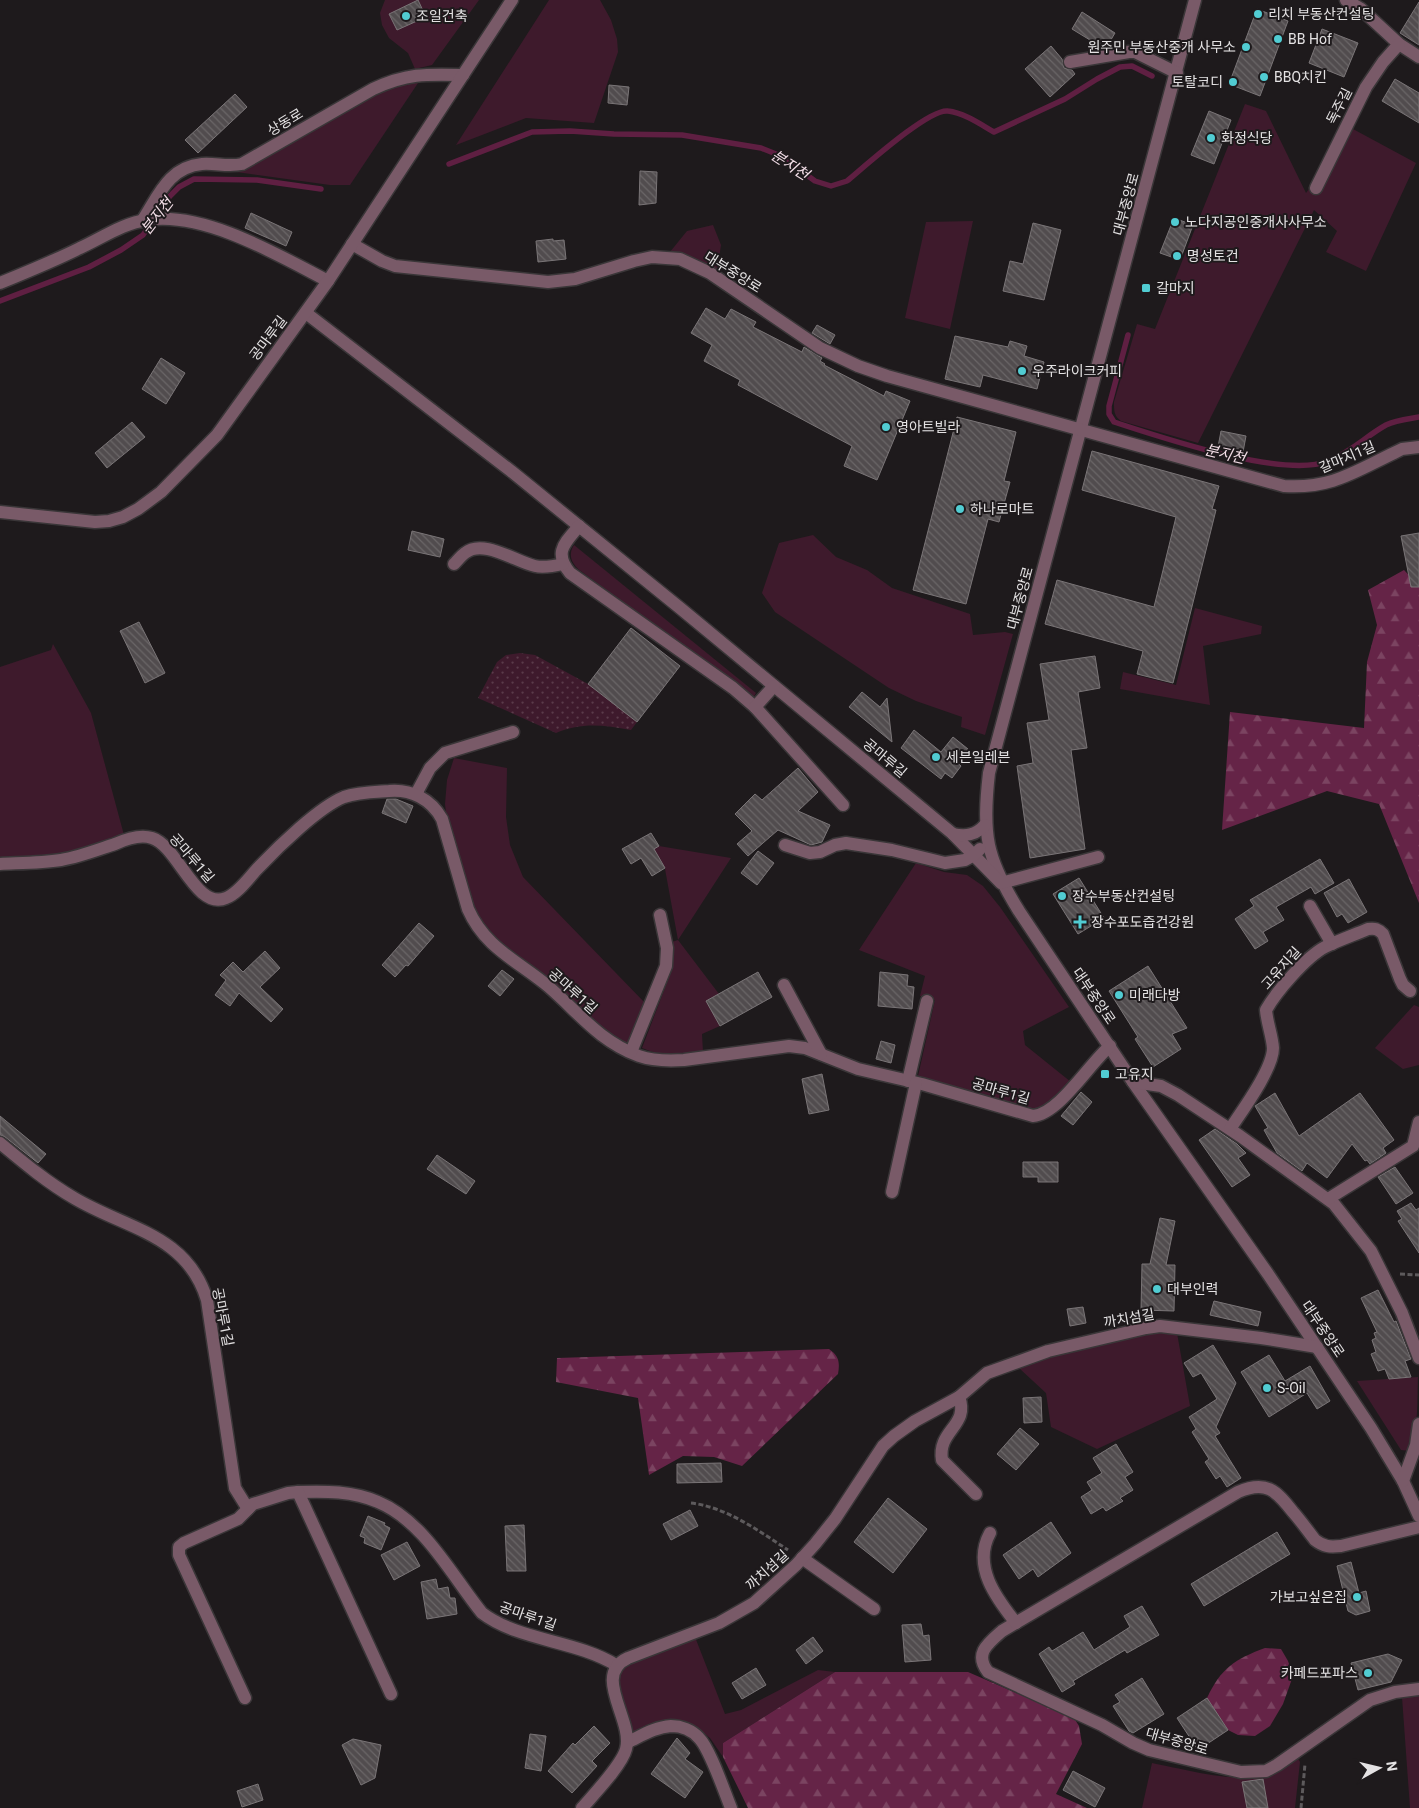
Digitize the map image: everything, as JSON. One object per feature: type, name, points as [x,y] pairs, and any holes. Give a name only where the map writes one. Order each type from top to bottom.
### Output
[{"type":"street","points":[[306,313],[512,0]]},
{"type":"street","name":"대부중앙로","points":[[1195,0],[1082,430],[989,773],[985,805],[985,825],[991,858],[1001,883],[1134,1082],[1263,1266],[1371,1428],[1403,1481],[1419,1516]]},
{"type":"street","points":[[1346,0],[1361,9],[1399,44],[1419,57]]},
{"type":"street","name":"독주길","points":[[1316,188],[1366,87],[1382,62],[1399,44]]},
{"type":"street","points":[[1070,62],[1135,52],[1177,73]]},
{"type":"street","name":"상동로","points":[[144,220],[163,185],[180,171],[190,166],[202,164],[232,166],[242,164],[373,89],[394,79],[414,76],[464,75]]},
{"type":"street","points":[[0,283],[51,262],[124,226],[144,220],[169,218],[228,232],[289,260],[328,281]]},
{"type":"street","name":"대부중앙로","points":[[352,244],[395,266],[548,282],[575,279],[634,261],[652,258],[680,259],[710,273],[820,348],[852,363],[887,376],[1082,430]]},
{"type":"street","name":"공마루길","points":[[0,512],[95,522],[123,517],[138,509],[161,492],[217,435],[306,313],[511,471],[774,686],[953,834],[1001,883]]},
{"type":"street","name":"갈마지1길","points":[[1082,430],[1284,486],[1300,487],[1332,482],[1394,453],[1408,448],[1419,448]]},
{"type":"street","points":[[578,526],[564,545],[560,554],[562,564],[570,573],[715,675],[755,707],[843,805]]},
{"type":"street","points":[[454,564],[466,551],[480,548],[496,551],[535,566],[548,567],[562,564]]},
{"type":"street","points":[[755,707],[774,686]]},
{"type":"street","points":[[416,794],[430,768],[445,753],[513,732]]},
{"type":"street","name":"공마루1길","points":[[0,864],[60,860],[93,852],[134,837],[144,836],[162,843],[195,886],[206,896],[219,900],[231,896],[276,849],[332,803],[353,794],[396,790],[416,794],[433,805],[442,819],[468,908],[481,932],[501,952],[548,986],[584,1022],[603,1036],[632,1052],[653,1059],[667,1061],[789,1046],[805,1048],[858,1069],[912,1082],[1026,1115],[1040,1116],[1057,1104],[1110,1046]]},
{"type":"street","points":[[953,834],[967,836],[975,834],[985,825]]},
{"type":"street","points":[[785,845],[810,853],[820,852],[835,845],[846,843],[892,850],[945,863],[965,860],[974,855],[981,848],[985,825]]},
{"type":"street","points":[[1001,883],[1098,857]]},
{"type":"street","points":[[1310,906],[1332,944]]},
{"type":"street","points":[[632,1052],[666,966],[667,948],[660,915]]},
{"type":"street","name":"고유지길","points":[[1230,1129],[1259,1083],[1272,1057],[1273,1047],[1266,1010],[1305,962],[1314,954],[1332,944],[1374,928],[1383,934],[1400,979],[1403,985],[1410,991]]},
{"type":"street","points":[[784,985],[821,1054]]},
{"type":"street","points":[[892,1192],[927,1001]]},
{"type":"street","points":[[1134,1082],[1160,1086],[1178,1095],[1230,1129],[1328,1199],[1371,1252],[1402,1313],[1419,1358]]},
{"type":"street","points":[[1328,1199],[1416,1147],[1419,1122]]},
{"type":"street","name":"공마루1길","points":[[0,1144],[39,1175],[75,1198],[160,1239],[186,1260],[195,1273],[203,1286],[208,1307],[235,1488],[248,1509]]},
{"type":"street","name":"까치섬길","points":[[616,1665],[628,1658],[719,1623],[737,1614],[754,1602],[802,1558],[834,1519],[888,1441],[904,1428],[959,1396],[987,1373],[1048,1351],[1160,1326],[1317,1347]]},
{"type":"street","points":[[959,1396],[962,1406],[960,1418],[944,1439],[941,1446],[942,1460],[976,1494]]},
{"type":"street","points":[[1403,1481],[1416,1445],[1419,1424]]},
{"type":"street","name":"대부중앙로","points":[[1419,1527],[1341,1546],[1331,1547],[1322,1545],[1315,1540],[1281,1496],[1272,1489],[1261,1486],[1248,1488],[1238,1492],[1016,1623],[1002,1632],[985,1648],[981,1656],[982,1665],[988,1672],[1102,1725],[1134,1744],[1148,1750],[1225,1770],[1253,1773],[1266,1771],[1370,1700],[1388,1694],[1419,1689]]},
{"type":"street","name":"공마루1길","points":[[246,1698],[179,1555],[179,1547],[238,1519],[253,1504],[288,1493],[298,1492],[322,1491],[354,1494],[378,1502],[400,1513],[416,1529],[482,1613],[493,1621],[506,1627],[584,1650],[603,1657],[616,1665]]},
{"type":"street","points":[[298,1492],[391,1694]]},
{"type":"street","points":[[990,1533],[986,1541],[985,1551],[986,1575],[1000,1603],[1016,1623]]},
{"type":"street","points":[[802,1558],[874,1609]]},
{"type":"street","points":[[582,1808],[624,1756],[628,1742],[612,1678],[616,1665]]},
{"type":"street","points":[[628,1742],[661,1728],[672,1726],[682,1727],[691,1732],[699,1738],[706,1748],[731,1808]]},
{"type":"path","points":[[691,1503],[702,1504],[720,1510],[802,1558]]},
{"type":"path","points":[[1301,1808],[1307,1744]]},
{"type":"shaded area","points":[[385,0],[479,0],[432,65],[415,69],[408,53],[389,38],[382,25],[380,13]]},
{"type":"shaded area","points":[[549,0],[600,0],[611,20],[617,39],[618,52],[594,123],[526,118],[456,145]]},
{"type":"shaded area","points":[[418,81],[350,185],[330,185],[236,172],[382,88]]},
{"type":"shaded area","points":[[1245,104],[1266,111],[1306,193],[1309,189],[1318,193],[1353,129],[1416,163],[1366,271],[1326,252],[1337,231],[1314,210],[1198,443],[1121,421],[1115,413],[1114,402],[1137,324],[1155,329]]},
{"type":"shaded area","points":[[973,221],[950,329],[905,318],[926,222]]},
{"type":"shaded area","points":[[713,225],[721,245],[717,272],[679,254],[670,252],[687,231]]},
{"type":"shaded area","points":[[813,535],[836,557],[867,570],[892,588],[970,614],[973,635],[1005,632],[1013,634],[985,735],[961,727],[962,717],[916,701],[889,688],[775,612],[762,593],[779,543]]},
{"type":"shaded area","points":[[574,545],[756,693],[753,698],[578,569],[571,558]]},
{"type":"shaded area","points":[[1195,608],[1262,626],[1261,634],[1203,646],[1210,705],[1120,689],[1123,672],[1176,685]]},
{"type":"shaded area","points":[[53,644],[91,713],[124,835],[87,848],[57,855],[0,860],[0,667],[51,650]]},
{"type":"shaded area","points":[[520,653],[535,655],[588,684],[637,722],[631,730],[584,726],[556,733],[478,698],[497,662],[506,655]]},
{"type":"shaded area","points":[[454,758],[507,768],[506,817],[510,845],[523,877],[645,1003],[630,1043],[624,1045],[588,1019],[504,950],[473,912],[447,821],[445,804],[447,780]]},
{"type":"shaded area","points":[[659,846],[731,858],[678,940],[665,869],[654,849]]},
{"type":"shaded area","points":[[916,863],[944,872],[967,875],[983,886],[1000,907],[1069,1007],[1023,1031],[1025,1045],[1071,1082],[1043,1109],[1031,1110],[918,1076],[935,1000],[920,996],[925,976],[859,950]]},
{"type":"shaded area","points":[[678,940],[719,994],[706,1001],[720,1026],[702,1034],[703,1052],[657,1053],[642,1048],[673,967],[672,942]]},
{"type":"shaded area","points":[[1414,1005],[1419,1007],[1419,1065],[1403,1069],[1375,1048]]},
{"type":"shaded area","points":[[1160,1331],[1177,1333],[1190,1406],[1097,1449],[1051,1427],[1046,1393],[1019,1368],[1057,1353]]},
{"type":"shaded area","points":[[1418,1377],[1417,1414],[1412,1442],[1409,1451],[1401,1450],[1357,1381]]},
{"type":"shaded area","points":[[695,1637],[725,1714],[741,1710],[818,1670],[835,1672],[723,1743],[723,1757],[710,1738],[697,1728],[632,1734],[617,1684],[619,1669],[624,1663]]},
{"type":"shaded area","points":[[1419,1695],[1419,1808],[1410,1808],[1402,1697]]},
{"type":"shaded area","points":[[1297,1757],[1300,1762],[1295,1808],[1142,1808],[1152,1763],[1214,1775],[1248,1778],[1274,1772]]},
{"type":"green space","points":[[1404,570],[1419,586],[1419,903],[1379,804],[1327,791],[1222,830],[1230,712],[1364,728],[1367,662],[1377,625],[1368,590]]},
{"type":"green space","points":[[829,1349],[838,1360],[838,1374],[742,1466],[714,1457],[683,1456],[649,1475],[638,1398],[556,1382],[557,1358]]},
{"type":"green space","points":[[1265,1648],[1281,1649],[1288,1661],[1293,1676],[1283,1704],[1270,1726],[1255,1736],[1238,1735],[1228,1730],[1207,1698],[1218,1679],[1230,1666],[1245,1656]]},
{"type":"green space","points":[[835,1672],[968,1672],[1074,1718],[1079,1726],[1082,1744],[1056,1794],[1087,1808],[748,1808],[723,1757],[723,1743]]},
{"type":"building","points":[[418,0],[426,17],[397,30],[389,14]]},
{"type":"building","points":[[1419,2],[1419,45],[1400,33]]},
{"type":"building","points":[[1257,9],[1288,21],[1260,96],[1229,84]]},
{"type":"building","points":[[1082,12],[1115,33],[1106,48],[1072,29]]},
{"type":"building","points":[[1322,29],[1358,43],[1344,77],[1309,63]]},
{"type":"building","points":[[1051,46],[1062,59],[1064,68],[1072,70],[1075,74],[1050,97],[1025,69]]},
{"type":"building","points":[[1395,79],[1419,93],[1419,123],[1382,101]]},
{"type":"building","points":[[609,85],[629,87],[627,105],[608,103]]},
{"type":"building","points":[[235,94],[247,107],[198,153],[185,140]]},
{"type":"building","points":[[1209,111],[1231,120],[1214,164],[1191,155]]},
{"type":"building","points":[[640,171],[657,172],[656,203],[639,205]]},
{"type":"building","points":[[251,213],[292,232],[286,246],[245,228]]},
{"type":"building","points":[[1174,218],[1193,225],[1180,260],[1160,253]]},
{"type":"building","points":[[1033,223],[1061,230],[1044,300],[1003,291],[1010,261],[1023,264]]},
{"type":"building","points":[[553,239],[553,241],[564,240],[566,259],[538,262],[536,241]]},
{"type":"building","points":[[706,308],[725,319],[731,309],[756,322],[753,327],[802,352],[804,347],[822,358],[820,361],[824,365],[884,396],[886,391],[910,401],[877,480],[844,466],[852,446],[738,385],[740,380],[704,361],[712,345],[691,333]]},
{"type":"building","points":[[817,325],[835,335],[830,344],[812,333]]},
{"type":"building","points":[[955,336],[1008,347],[1010,341],[1027,346],[1024,356],[1044,362],[1037,389],[983,375],[980,387],[945,379]]},
{"type":"building","points":[[161,358],[185,373],[166,404],[142,389]]},
{"type":"building","points":[[957,417],[1016,432],[1004,481],[1010,482],[999,522],[988,519],[966,604],[913,590]]},
{"type":"building","points":[[132,422],[145,437],[107,468],[95,453]]},
{"type":"building","points":[[1221,431],[1246,436],[1243,452],[1218,447]]},
{"type":"building","points":[[1092,451],[1219,486],[1212,509],[1216,510],[1173,683],[1137,674],[1143,651],[1045,624],[1057,580],[1154,607],[1176,517],[1082,490]]},
{"type":"building","points":[[412,531],[444,539],[440,557],[408,550]]},
{"type":"building","points":[[1419,533],[1419,587],[1411,587],[1401,536]]},
{"type":"building","points":[[139,622],[165,673],[145,683],[120,631]]},
{"type":"building","points":[[631,628],[680,666],[637,722],[588,684]]},
{"type":"building","points":[[1095,656],[1100,688],[1078,692],[1087,748],[1071,750],[1085,849],[1030,858],[1017,766],[1033,763],[1027,723],[1049,720],[1040,664]]},
{"type":"building","points":[[862,692],[880,707],[887,698],[892,742],[849,707]]},
{"type":"building","points":[[914,730],[941,752],[953,737],[968,749],[957,762],[961,766],[952,778],[945,773],[941,779],[901,748]]},
{"type":"building","points":[[798,768],[818,792],[798,811],[830,825],[822,842],[811,845],[778,830],[748,856],[737,844],[752,831],[735,814],[755,794],[762,800]]},
{"type":"building","points":[[387,799],[396,799],[413,806],[406,823],[382,813]]},
{"type":"building","points":[[651,833],[659,846],[654,849],[665,868],[652,876],[641,858],[631,864],[622,849]]},
{"type":"building","points":[[758,851],[774,863],[757,885],[741,873]]},
{"type":"building","points":[[1320,859],[1334,883],[1315,894],[1311,887],[1276,907],[1284,920],[1263,932],[1268,941],[1255,949],[1235,919],[1254,906],[1250,900]]},
{"type":"building","points":[[1079,878],[1104,918],[1078,934],[1053,894]]},
{"type":"building","points":[[1349,879],[1367,912],[1348,923],[1342,914],[1337,917],[1324,893]]},
{"type":"building","points":[[419,923],[434,936],[408,966],[406,965],[395,977],[382,965]]},
{"type":"building","points":[[265,951],[280,968],[260,987],[283,1009],[271,1022],[239,993],[230,1006],[215,995],[226,980],[220,975],[233,962],[243,972]]},
{"type":"building","points":[[1148,966],[1187,1028],[1172,1034],[1181,1049],[1153,1067],[1135,1039],[1138,1037],[1109,991]]},
{"type":"building","points":[[502,970],[514,979],[500,996],[488,986]]},
{"type":"building","points":[[758,972],[772,997],[720,1026],[706,1001]]},
{"type":"building","points":[[880,972],[908,975],[907,986],[914,987],[912,1009],[878,1006]]},
{"type":"building","points":[[881,1041],[895,1045],[891,1063],[876,1059]]},
{"type":"building","points":[[822,1074],[829,1110],[809,1114],[802,1079]]},
{"type":"building","points":[[1081,1092],[1092,1102],[1073,1125],[1061,1116]]},
{"type":"building","points":[[1275,1093],[1299,1136],[1360,1093],[1394,1140],[1383,1148],[1386,1153],[1370,1164],[1367,1160],[1365,1161],[1352,1144],[1327,1178],[1307,1163],[1302,1171],[1277,1153],[1264,1130],[1268,1128],[1255,1106]]},
{"type":"building","points":[[0,1116],[46,1154],[38,1163],[0,1135]]},
{"type":"building","points":[[1215,1129],[1237,1144],[1246,1153],[1238,1158],[1250,1175],[1232,1187],[1199,1140]]},
{"type":"building","points":[[437,1155],[475,1181],[466,1194],[427,1169]]},
{"type":"building","points":[[1023,1162],[1058,1162],[1058,1182],[1038,1182],[1038,1177],[1023,1177]]},
{"type":"building","points":[[1395,1167],[1413,1193],[1396,1204],[1378,1177]]},
{"type":"building","points":[[1411,1203],[1416,1210],[1419,1208],[1419,1253],[1398,1221],[1402,1219],[1397,1211]]},
{"type":"building","points":[[1160,1218],[1175,1221],[1166,1265],[1175,1265],[1174,1311],[1141,1310],[1142,1264],[1150,1264]]},
{"type":"building","points":[[1378,1290],[1394,1322],[1396,1321],[1411,1359],[1405,1361],[1411,1377],[1389,1379],[1385,1369],[1378,1371],[1371,1354],[1376,1352],[1372,1340],[1376,1338],[1374,1333],[1377,1332],[1361,1298]]},
{"type":"building","points":[[1214,1301],[1261,1312],[1258,1326],[1210,1315]]},
{"type":"building","points":[[1083,1307],[1086,1323],[1070,1326],[1067,1309]]},
{"type":"building","points":[[1213,1345],[1236,1383],[1216,1427],[1220,1433],[1215,1436],[1241,1478],[1227,1487],[1220,1476],[1216,1479],[1205,1462],[1209,1459],[1192,1432],[1196,1429],[1189,1417],[1217,1399],[1201,1373],[1193,1377],[1184,1363]]},
{"type":"building","points":[[1269,1355],[1285,1381],[1310,1366],[1330,1401],[1317,1409],[1307,1393],[1269,1417],[1241,1372]]},
{"type":"building","points":[[1041,1397],[1042,1422],[1024,1423],[1023,1398]]},
{"type":"building","points":[[1020,1428],[1039,1444],[1016,1470],[997,1454]]},
{"type":"building","points":[[1116,1444],[1133,1472],[1125,1477],[1133,1490],[1120,1498],[1123,1501],[1106,1511],[1103,1507],[1091,1514],[1081,1497],[1092,1490],[1087,1482],[1102,1473],[1093,1458]]},
{"type":"building","points":[[721,1463],[722,1482],[677,1483],[677,1464]]},
{"type":"building","points":[[888,1498],[927,1529],[893,1573],[854,1542]]},
{"type":"building","points":[[690,1510],[698,1526],[671,1540],[663,1524]]},
{"type":"building","points":[[368,1516],[385,1523],[384,1525],[390,1528],[381,1550],[364,1543],[365,1538],[360,1536]]},
{"type":"building","points":[[1051,1522],[1071,1553],[1038,1577],[1033,1569],[1019,1579],[1003,1555]]},
{"type":"building","points":[[524,1525],[526,1571],[507,1571],[505,1526]]},
{"type":"building","points":[[1277,1532],[1290,1554],[1204,1606],[1191,1584]]},
{"type":"building","points":[[407,1542],[420,1566],[394,1580],[381,1555]]},
{"type":"building","points":[[1351,1562],[1359,1593],[1366,1591],[1370,1611],[1356,1615],[1348,1611],[1337,1566]]},
{"type":"building","points":[[436,1579],[438,1589],[448,1587],[450,1598],[455,1598],[457,1614],[427,1619],[421,1582]]},
{"type":"building","points":[[1142,1606],[1159,1635],[1127,1653],[1125,1650],[1073,1681],[1075,1684],[1062,1692],[1039,1654],[1049,1647],[1052,1651],[1083,1632],[1094,1650],[1130,1627],[1124,1616]]},
{"type":"building","points":[[921,1624],[923,1636],[929,1635],[931,1660],[905,1662],[902,1625]]},
{"type":"building","points":[[813,1637],[823,1651],[806,1664],[796,1650]]},
{"type":"building","points":[[1388,1654],[1402,1660],[1391,1682],[1358,1690],[1351,1663]]},
{"type":"building","points":[[756,1668],[766,1685],[742,1699],[732,1683]]},
{"type":"building","points":[[1142,1678],[1164,1714],[1133,1733],[1129,1731],[1113,1706],[1120,1702],[1115,1695]]},
{"type":"building","points":[[1207,1698],[1228,1730],[1198,1750],[1177,1718]]},
{"type":"building","points":[[594,1726],[610,1743],[592,1761],[597,1766],[572,1793],[548,1771],[573,1743],[575,1745]]},
{"type":"building","points":[[530,1734],[546,1736],[541,1771],[525,1768]]},
{"type":"building","points":[[677,1738],[690,1753],[685,1759],[703,1772],[685,1798],[651,1774]]},
{"type":"building","points":[[353,1739],[381,1745],[375,1778],[361,1785],[342,1745]]},
{"type":"building","points":[[1073,1771],[1105,1788],[1095,1807],[1063,1790]]},
{"type":"building","points":[[1263,1779],[1268,1808],[1247,1808],[1242,1782]]},
{"type":"building","points":[[258,1784],[263,1800],[242,1807],[237,1791]]},
{"type":"waterway","name":"분지천","points":[[449,164],[532,132],[570,131],[682,135],[761,148],[781,156],[815,181],[831,186],[847,181],[912,128],[939,113],[948,111],[960,114],[994,132],[1065,99],[1120,67],[1132,66],[1152,76]]},
{"type":"waterway","name":"분지천","points":[[0,301],[89,267],[121,250],[143,235],[170,196],[179,187],[194,179],[257,180],[321,189]]},
{"type":"waterway","name":"분지천","points":[[1128,335],[1109,406],[1109,414],[1114,422],[1190,446],[1253,461],[1282,465],[1308,465],[1336,458],[1390,423],[1419,417]]},
{"type":"place","name":"리치 부동산컨설팅","points":[[1258,14]]},
{"type":"place","name":"조일건축","points":[[406,16]]},
{"type":"place","name":"BB Hof","points":[[1278,39]]},
{"type":"place","name":"원주민 부동산중개 사무소","points":[[1246,47]]},
{"type":"place","name":"BBQ치킨","points":[[1264,77]]},
{"type":"place","name":"토탈코디","points":[[1233,82]]},
{"type":"place","name":"화정식당","points":[[1211,138]]},
{"type":"place","name":"노다지공인중개사사무소","points":[[1175,222]]},
{"type":"place","name":"명성토건","points":[[1177,256]]},
{"type":"place","name":"갈마지","points":[[1146,288]]},
{"type":"place","name":"우주라이크커피","points":[[1022,371]]},
{"type":"place","name":"영아트빌라","points":[[886,427]]},
{"type":"place","name":"하나로마트","points":[[960,509]]},
{"type":"place","name":"세븐일레븐","points":[[936,757]]},
{"type":"place","name":"장수부동산컨설팅","points":[[1062,896]]},
{"type":"place","name":"장수포도즙건강원","points":[[1080,922]]},
{"type":"place","name":"미래다방","points":[[1119,995]]},
{"type":"place","name":"고유지","points":[[1105,1074]]},
{"type":"place","name":"대부인력","points":[[1157,1289]]},
{"type":"place","name":"S-Oil","points":[[1267,1388]]},
{"type":"place","name":"가보고싶은집","points":[[1357,1597]]},
{"type":"place","name":"카페드포파스","points":[[1368,1673]]}]
